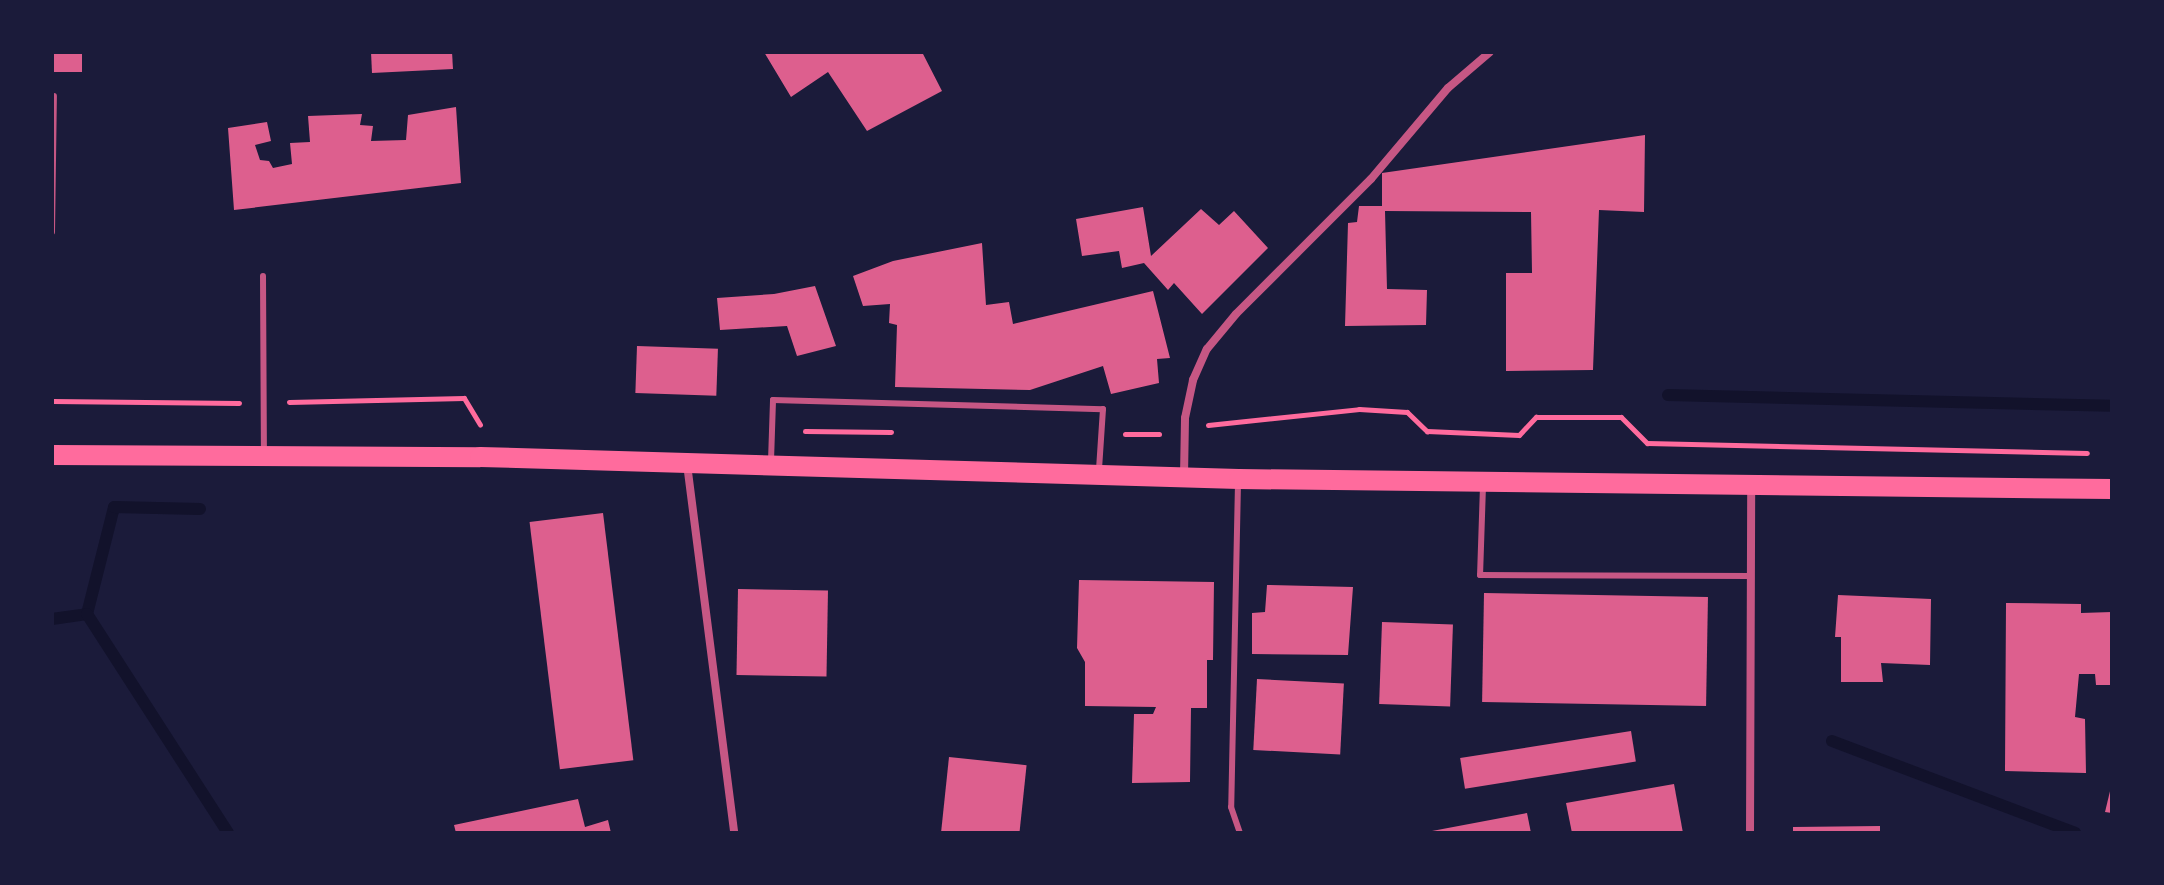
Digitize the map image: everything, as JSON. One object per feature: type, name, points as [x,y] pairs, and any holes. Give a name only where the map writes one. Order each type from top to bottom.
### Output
[{"type":"main road","points":[[52,455],[480,457],[1099,472],[1239,479],[2112,489]]},
{"type":"street","points":[[1184,477],[1185,418],[1193,380],[1207,349],[1236,314],[1371,179],[1448,88],[1490,52]]},
{"type":"street","points":[[687,463],[734,833]]},
{"type":"street","points":[[1750,833],[1751,485]]},
{"type":"lane","points":[[52,232],[54,96]]},
{"type":"lane","points":[[263,276],[264,456]]},
{"type":"lane","points":[[771,465],[773,400],[1103,409],[1099,472]]},
{"type":"lane","points":[[1239,479],[1231,807],[1240,833]]},
{"type":"lane","points":[[1483,480],[1480,575],[1751,576]]},
{"type":"path","points":[[464,398],[481,426],[497,426]]},
{"type":"path","points":[[1226,420],[1371,410],[1407,412],[1427,431],[1519,435],[1536,417],[1621,417],[1647,443],[2097,453]]},
{"type":"path","points":[[772,430],[899,432]]},
{"type":"path","points":[[1101,434],[1154,435]]},
{"type":"building","points":[[52,52],[82,52],[82,72],[52,72]]},
{"type":"building","points":[[371,52],[452,52],[453,69],[372,73]]},
{"type":"building","points":[[764,52],[922,52],[942,91],[867,131],[828,72],[791,97]]},
{"type":"building","points":[[456,107],[461,183],[234,210],[228,128],[267,122],[271,141],[255,145],[260,160],[269,161],[273,168],[292,164],[290,143],[310,142],[308,116],[362,114],[360,125],[373,126],[371,141],[406,140],[408,115]]},
{"type":"building","points":[[1645,135],[1644,212],[1599,210],[1593,370],[1506,371],[1506,273],[1532,273],[1531,212],[1385,211],[1387,289],[1427,290],[1426,325],[1345,326],[1348,223],[1357,222],[1359,206],[1382,206],[1382,173]]},
{"type":"building","points":[[1143,207],[1151,256],[1201,209],[1219,225],[1234,211],[1268,248],[1202,314],[1174,283],[1168,290],[1144,263],[1122,268],[1119,251],[1082,256],[1076,219]]},
{"type":"building","points":[[982,243],[986,305],[1009,302],[1013,324],[1153,291],[1170,358],[1157,359],[1159,383],[1111,394],[1103,366],[1030,390],[895,387],[897,325],[889,323],[890,304],[863,306],[853,276],[893,261]]},
{"type":"building","points":[[815,286],[836,346],[797,356],[787,326],[720,330],[717,298],[774,294]]},
{"type":"building","points":[[637,346],[718,349],[716,396],[635,393]]},
{"type":"building","points":[[603,513],[633,760],[560,769],[530,522]]},
{"type":"building","points":[[1079,580],[1214,582],[1213,660],[1207,660],[1207,708],[1191,708],[1190,782],[1132,783],[1134,714],[1153,714],[1156,707],[1085,706],[1085,662],[1077,648]]},
{"type":"building","points":[[1267,585],[1353,587],[1348,655],[1252,654],[1252,613],[1265,612]]},
{"type":"building","points":[[738,589],[828,591],[826,677],[736,675]]},
{"type":"building","points":[[1484,593],[1708,597],[1706,706],[1482,702]]},
{"type":"building","points":[[1838,595],[1931,599],[1930,665],[1881,663],[1883,682],[1841,682],[1841,637],[1835,637]]},
{"type":"building","points":[[2006,603],[2081,604],[2081,613],[2112,612],[2112,685],[2096,685],[2095,674],[2079,674],[2075,717],[2085,719],[2086,773],[2005,771]]},
{"type":"building","points":[[1382,622],[1453,624],[1450,706],[1379,704]]},
{"type":"building","points":[[1257,679],[1344,684],[1340,754],[1253,750]]},
{"type":"building","points":[[1631,731],[1636,762],[1465,789],[1460,758]]},
{"type":"building","points":[[949,757],[1027,765],[1019,833],[941,833]]},
{"type":"building","points":[[1674,784],[1683,833],[1572,833],[1566,803]]},
{"type":"building","points":[[2112,787],[2112,813],[2105,812]]},
{"type":"building","points":[[578,799],[585,827],[608,820],[611,833],[456,833],[454,825]]},
{"type":"building","points":[[1527,813],[1531,833],[1432,833],[1432,831]]},
{"type":"building","points":[[1880,826],[1880,833],[1793,833],[1793,827]]},
{"type":"waterway","points":[[1668,395],[2112,406]]},
{"type":"waterway","points":[[87,614],[114,507],[200,509]]},
{"type":"waterway","points":[[52,619],[87,614],[228,833]]},
{"type":"waterway","points":[[1832,741],[2075,833]]}]
